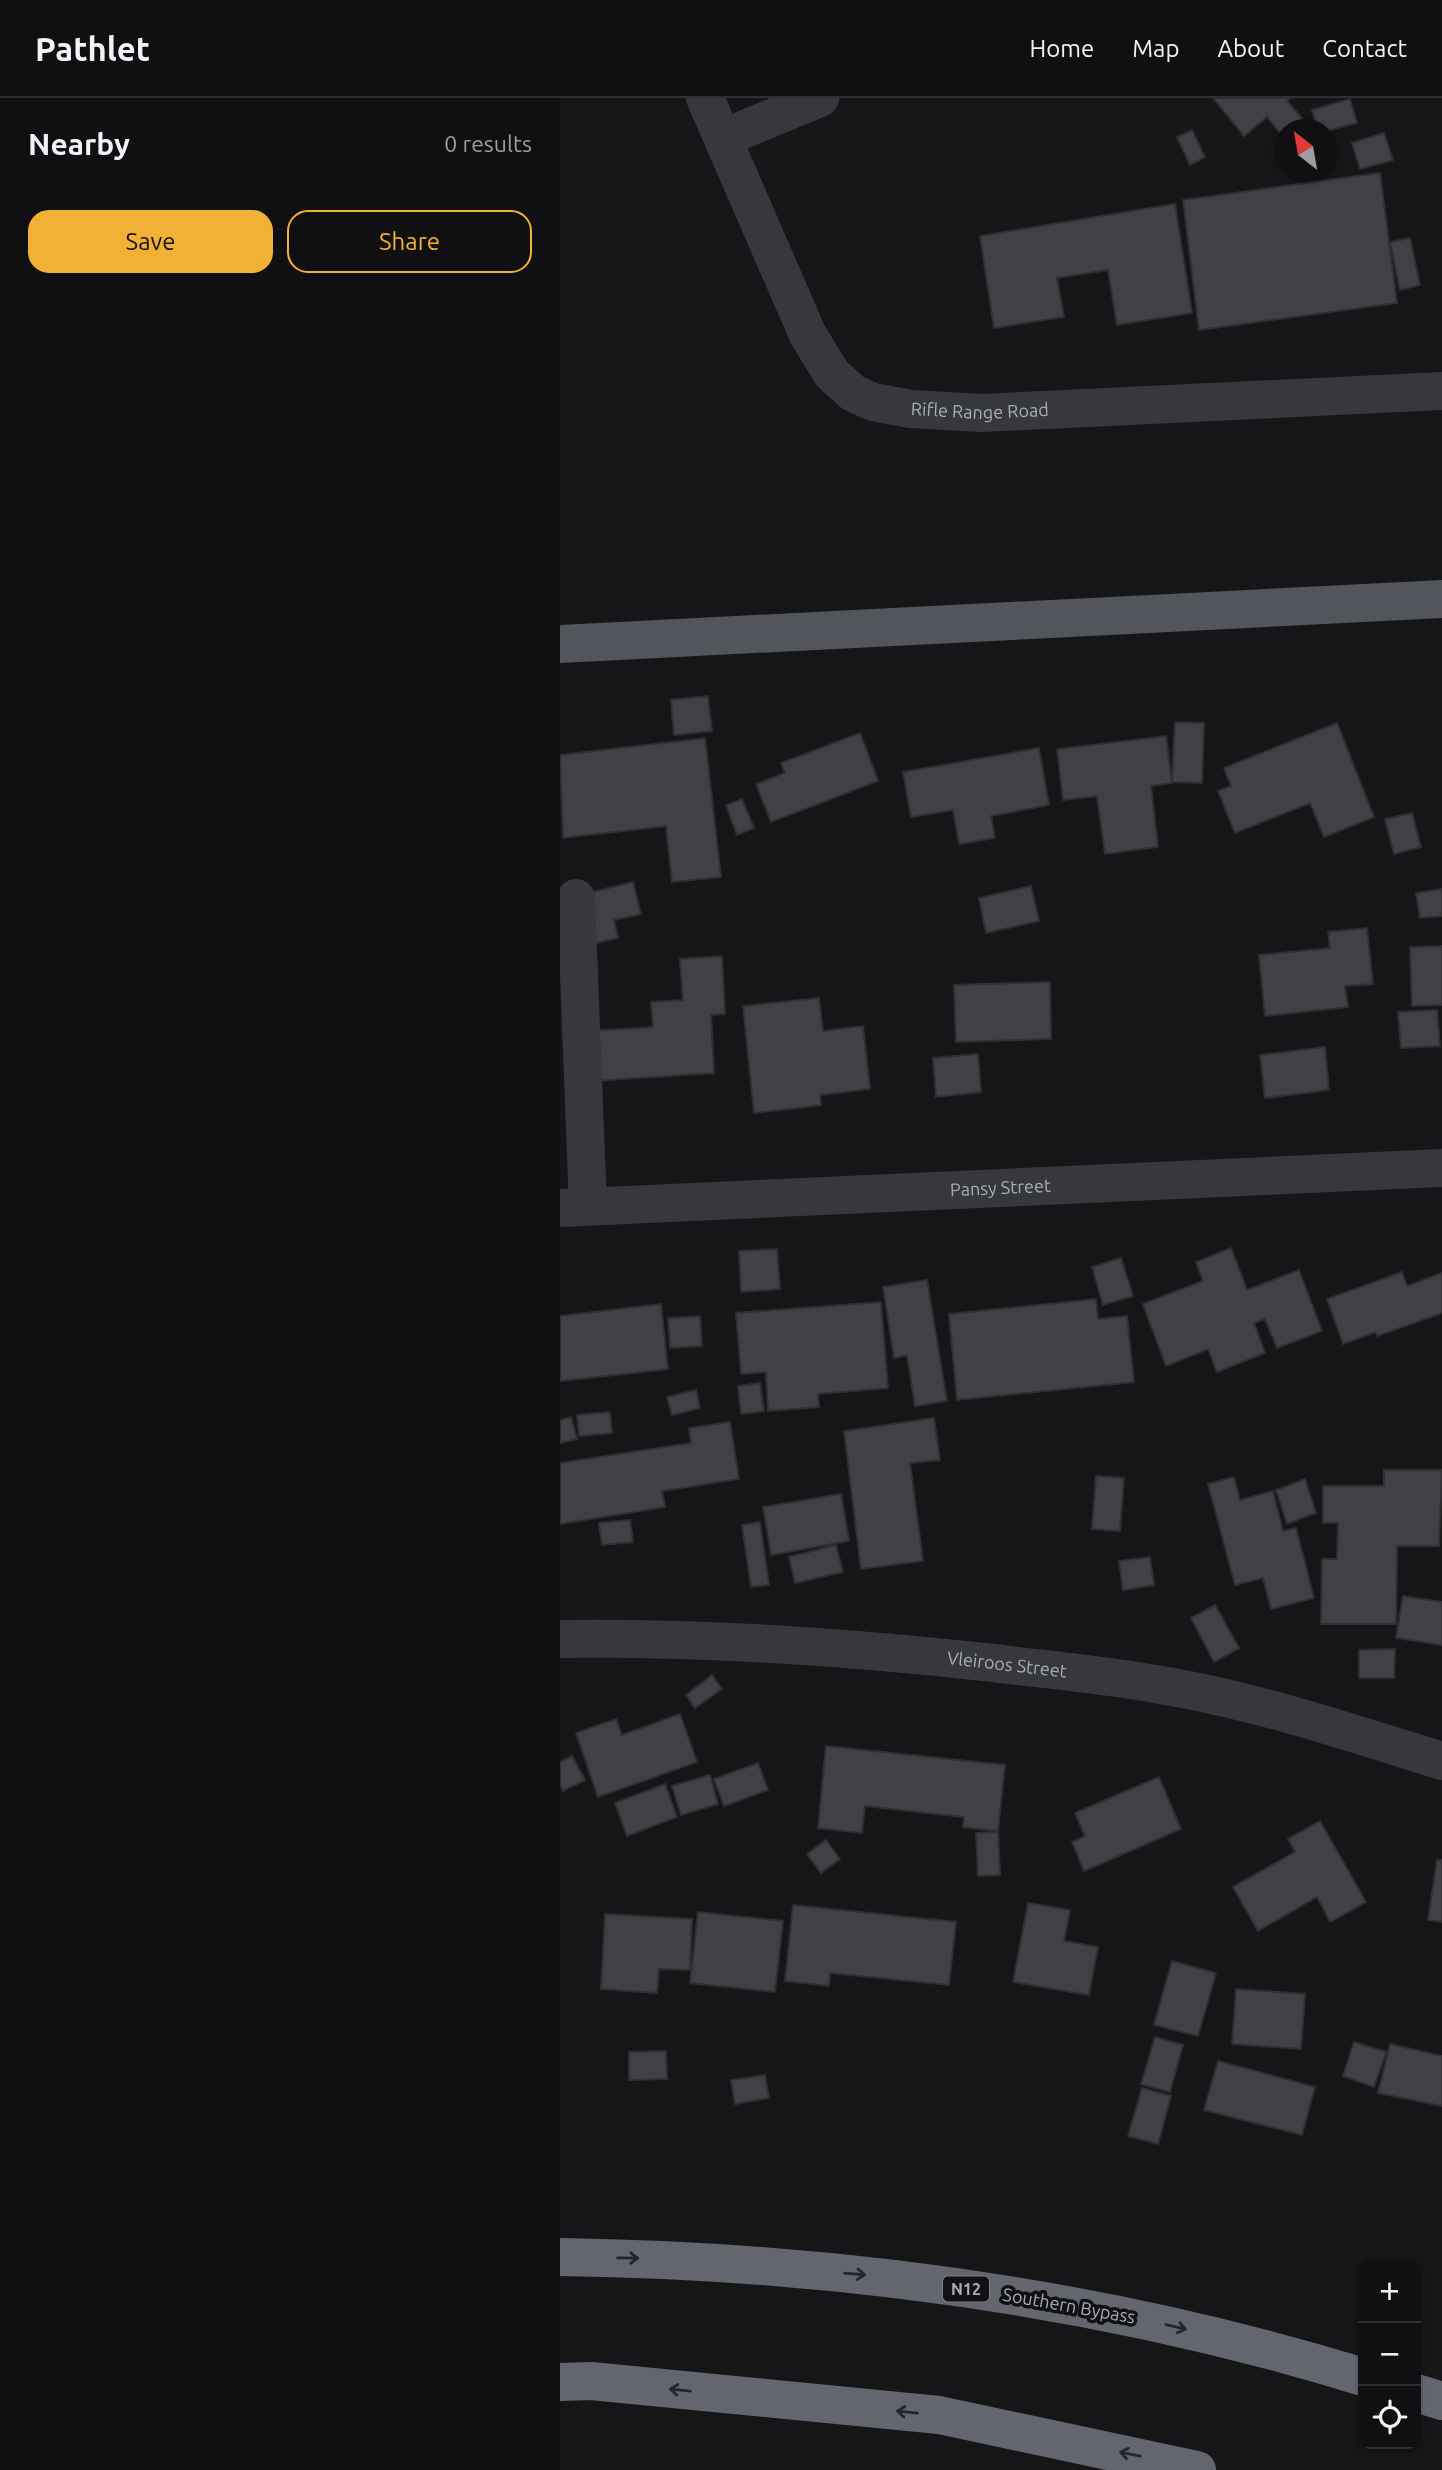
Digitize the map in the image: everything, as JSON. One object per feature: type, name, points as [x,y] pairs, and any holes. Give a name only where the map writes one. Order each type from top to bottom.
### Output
[{"type":"highway","name":"Southern Bypass","points":[[560,2257],[676,2259],[855,2274],[1017,2296],[1150,2321],[1292,2355],[1358,2375]]},
{"type":"highway","points":[[560,2382],[591,2381],[939,2416],[1196,2470]]},
{"type":"highway","points":[[1421,2395],[1442,2401]]},
{"type":"main road","points":[[560,644],[1442,599]]},
{"type":"street","name":"Rifle Range Road","points":[[705,98],[820,358],[853,393],[873,402],[911,409],[982,413],[1442,391]]},
{"type":"street","points":[[723,138],[820,98]]},
{"type":"street","points":[[570,1207],[576,898]]},
{"type":"street","points":[[560,1129],[570,1207]]},
{"type":"street","name":"Pansy Street","points":[[570,1207],[1442,1168]]},
{"type":"street","name":"Vleiroos Street","points":[[560,1639],[645,1637],[768,1642],[930,1656],[1162,1685],[1282,1712],[1442,1761]]},
{"type":"building","points":[[1213,98],[1290,98],[1287,101],[1302,119],[1274,119],[1274,126],[1267,117],[1244,136]]},
{"type":"building","points":[[1350,99],[1357,123],[1337,128],[1337,119],[1315,119],[1312,110]]},
{"type":"building","points":[[1192,130],[1205,157],[1190,165],[1177,137]]},
{"type":"building","points":[[1384,133],[1393,160],[1360,169],[1352,143]]},
{"type":"building","points":[[1380,173],[1397,303],[1199,330],[1183,200],[1314,182],[1337,182],[1337,179]]},
{"type":"building","points":[[1175,204],[1192,313],[1117,325],[1108,270],[1057,278],[1064,317],[994,328],[980,236]]},
{"type":"building","points":[[1410,238],[1420,285],[1400,290],[1390,242]]},
{"type":"building","points":[[708,696],[712,731],[674,735],[671,700]]},
{"type":"building","points":[[1175,722],[1204,723],[1202,783],[1172,782]]},
{"type":"building","points":[[1337,723],[1374,817],[1324,837],[1310,803],[1235,833],[1218,791],[1231,786],[1224,768]]},
{"type":"building","points":[[860,733],[878,781],[771,822],[756,784],[785,773],[781,763]]},
{"type":"building","points":[[1166,736],[1172,783],[1151,786],[1158,847],[1105,854],[1097,796],[1063,800],[1057,749]]},
{"type":"building","points":[[705,738],[721,877],[672,882],[666,826],[563,838],[560,755]]},
{"type":"building","points":[[1039,748],[1049,805],[991,816],[995,838],[959,844],[953,810],[911,817],[903,772]]},
{"type":"building","points":[[742,799],[754,828],[737,835],[726,805]]},
{"type":"building","points":[[1412,813],[1421,847],[1394,854],[1385,819]]},
{"type":"building","points":[[633,882],[641,914],[614,920],[618,938],[592,944],[580,895]]},
{"type":"building","points":[[1031,886],[1039,921],[986,933],[979,898]]},
{"type":"building","points":[[1442,889],[1442,916],[1420,918],[1416,893]]},
{"type":"building","points":[[1367,928],[1373,984],[1345,986],[1348,1007],[1265,1016],[1259,955],[1330,948],[1328,932]]},
{"type":"building","points":[[1442,946],[1442,1005],[1412,1006],[1410,947]]},
{"type":"building","points":[[722,956],[725,1014],[711,1015],[714,1073],[594,1081],[591,1031],[653,1027],[651,1002],[683,1000],[680,959]]},
{"type":"building","points":[[1050,982],[1051,1039],[956,1042],[954,985]]},
{"type":"building","points":[[819,998],[823,1031],[863,1026],[870,1089],[820,1095],[821,1105],[754,1113],[743,1006]]},
{"type":"building","points":[[1437,1010],[1440,1046],[1401,1048],[1398,1012]]},
{"type":"building","points":[[1325,1047],[1329,1090],[1265,1098],[1260,1055]]},
{"type":"building","points":[[978,1054],[981,1092],[936,1097],[933,1058]]},
{"type":"building","points":[[1231,1248],[1247,1290],[1299,1270],[1322,1331],[1277,1348],[1265,1319],[1254,1323],[1265,1353],[1217,1372],[1208,1349],[1166,1366],[1143,1304],[1203,1281],[1196,1262]]},
{"type":"building","points":[[777,1249],[780,1289],[741,1292],[739,1251]]},
{"type":"building","points":[[1121,1258],[1133,1296],[1103,1305],[1092,1267]]},
{"type":"building","points":[[1402,1272],[1407,1286],[1442,1273],[1442,1313],[1377,1336],[1376,1332],[1343,1344],[1327,1299]]},
{"type":"building","points":[[927,1280],[947,1401],[915,1406],[907,1355],[894,1358],[883,1287]]},
{"type":"building","points":[[1096,1299],[1098,1319],[1127,1316],[1134,1382],[957,1400],[949,1314]]},
{"type":"building","points":[[881,1302],[888,1388],[818,1394],[819,1407],[768,1411],[766,1372],[741,1374],[736,1313]]},
{"type":"building","points":[[661,1304],[668,1369],[560,1381],[560,1316]]},
{"type":"building","points":[[700,1316],[702,1346],[670,1348],[668,1318]]},
{"type":"building","points":[[760,1383],[764,1411],[741,1414],[738,1386]]},
{"type":"building","points":[[696,1390],[700,1408],[672,1415],[667,1397]]},
{"type":"building","points":[[610,1412],[612,1433],[579,1436],[577,1415]]},
{"type":"building","points":[[571,1417],[577,1439],[560,1443],[560,1420]]},
{"type":"building","points":[[934,1418],[940,1460],[910,1463],[923,1561],[861,1569],[844,1431]]},
{"type":"building","points":[[730,1422],[739,1479],[662,1491],[665,1507],[560,1524],[560,1463],[691,1443],[689,1428]]},
{"type":"building","points":[[1384,1470],[1442,1470],[1439,1546],[1397,1546],[1396,1624],[1321,1624],[1322,1559],[1337,1559],[1338,1523],[1323,1523],[1323,1486],[1384,1486]]},
{"type":"building","points":[[1096,1476],[1124,1478],[1120,1531],[1092,1529]]},
{"type":"building","points":[[1234,1477],[1240,1500],[1273,1491],[1283,1531],[1296,1528],[1314,1598],[1271,1609],[1263,1578],[1235,1585],[1208,1484]]},
{"type":"building","points":[[1305,1479],[1316,1513],[1287,1524],[1276,1490]]},
{"type":"building","points":[[841,1494],[849,1541],[771,1555],[763,1507]]},
{"type":"building","points":[[630,1520],[633,1542],[602,1545],[599,1523]]},
{"type":"building","points":[[760,1522],[769,1585],[751,1587],[742,1525]]},
{"type":"building","points":[[836,1545],[843,1572],[795,1583],[789,1557]]},
{"type":"building","points":[[1150,1557],[1154,1585],[1123,1590],[1119,1561]]},
{"type":"building","points":[[1403,1596],[1442,1602],[1442,1645],[1396,1638]]},
{"type":"building","points":[[1215,1605],[1239,1648],[1214,1662],[1191,1618]]},
{"type":"building","points":[[1395,1649],[1394,1678],[1359,1678],[1359,1650]]},
{"type":"building","points":[[712,1675],[722,1689],[695,1708],[686,1695]]},
{"type":"building","points":[[680,1714],[697,1762],[598,1797],[576,1733],[616,1719],[622,1735]]},
{"type":"building","points":[[826,1746],[1005,1765],[998,1831],[963,1827],[964,1817],[865,1806],[862,1833],[818,1828]]},
{"type":"building","points":[[572,1756],[585,1780],[563,1791],[560,1784],[560,1762]]},
{"type":"building","points":[[758,1763],[768,1790],[724,1806],[714,1779]]},
{"type":"building","points":[[710,1775],[718,1804],[681,1815],[672,1786]]},
{"type":"building","points":[[1159,1777],[1181,1829],[1084,1871],[1072,1842],[1085,1836],[1075,1813]]},
{"type":"building","points":[[665,1784],[677,1817],[627,1836],[615,1803]]},
{"type":"building","points":[[1320,1821],[1366,1902],[1330,1922],[1317,1897],[1258,1931],[1233,1887],[1295,1852],[1288,1839]]},
{"type":"building","points":[[998,1832],[1000,1875],[978,1876],[976,1833]]},
{"type":"building","points":[[826,1840],[840,1859],[821,1873],[807,1854]]},
{"type":"building","points":[[1437,1860],[1442,1860],[1442,1922],[1428,1920]]},
{"type":"building","points":[[1028,1903],[1070,1910],[1064,1941],[1098,1947],[1089,1995],[1013,1982]]},
{"type":"building","points":[[793,1905],[956,1922],[949,1985],[830,1973],[829,1986],[785,1981]]},
{"type":"building","points":[[698,1912],[783,1921],[775,1992],[690,1983]]},
{"type":"building","points":[[605,1914],[692,1919],[690,1970],[659,1969],[657,1993],[601,1989]]},
{"type":"building","points":[[1172,1961],[1216,1973],[1198,2036],[1154,2025]]},
{"type":"building","points":[[1236,1989],[1305,1994],[1301,2049],[1232,2044]]},
{"type":"building","points":[[1155,2037],[1183,2045],[1170,2092],[1141,2084]]},
{"type":"building","points":[[1354,2042],[1386,2052],[1374,2087],[1343,2076]]},
{"type":"building","points":[[1390,2044],[1442,2056],[1442,2106],[1378,2093]]},
{"type":"building","points":[[666,2051],[667,2079],[629,2080],[629,2052]]},
{"type":"building","points":[[1218,2061],[1315,2087],[1302,2135],[1204,2110]]},
{"type":"building","points":[[765,2075],[769,2098],[735,2104],[731,2080]]},
{"type":"building","points":[[1142,2088],[1171,2096],[1158,2144],[1128,2136]]}]
